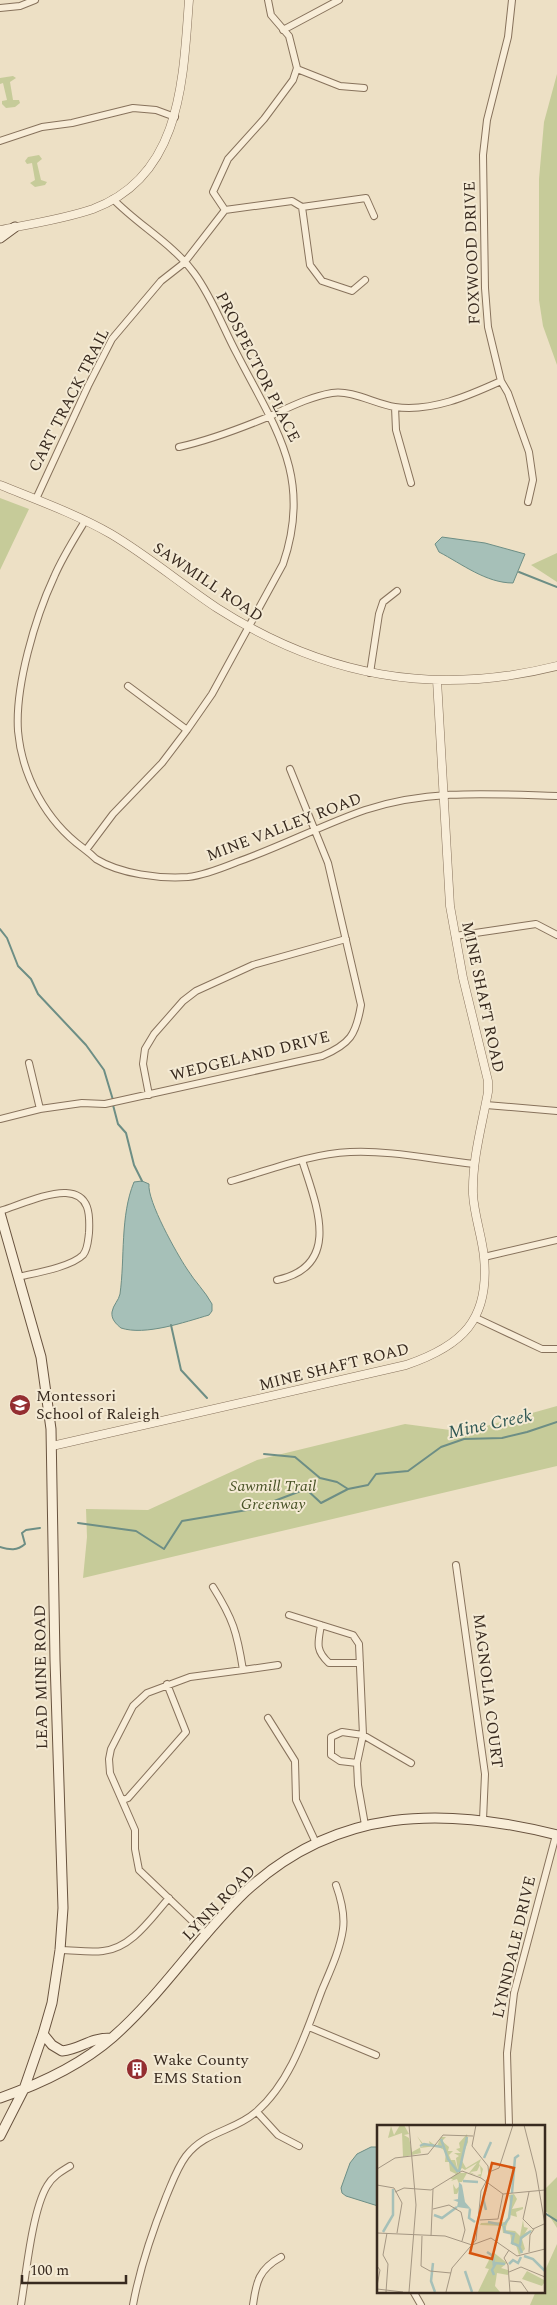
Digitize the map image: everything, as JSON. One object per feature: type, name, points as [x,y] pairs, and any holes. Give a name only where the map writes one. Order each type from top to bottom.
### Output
[{"type":"main road","points":[[0,238],[15,227]]},
{"type":"main road","name":"LEAD MINE ROAD","points":[[0,1212],[41,1357],[52,1446],[55,1660],[63,1908],[60,1950],[52,2003],[24,2089],[1,2131]]},
{"type":"main road","name":"LYNN ROAD","points":[[0,2098],[24,2089],[74,2064],[112,2038],[244,1893],[289,1857],[316,1843],[365,1825],[418,1817],[483,1820],[557,1835]]},
{"type":"main road","points":[[43,2034],[52,2045],[62,2051],[76,2048],[91,2040],[112,2038]]},
{"type":"street","points":[[0,8],[20,6],[35,0]]},
{"type":"street","points":[[0,230],[75,214],[113,199],[133,186],[150,168],[165,142],[175,117],[182,86],[189,0]]},
{"type":"street","points":[[268,0],[271,15],[289,36],[297,69],[293,80],[264,119],[228,159],[213,192],[224,210],[292,200],[302,207],[366,198],[374,216]]},
{"type":"street","points":[[283,30],[339,0]]},
{"type":"street","name":"FOXWOOD DRIVE","points":[[512,0],[508,37],[487,120],[483,155],[488,327],[501,381],[508,393],[528,452],[532,480],[528,502]]},
{"type":"street","points":[[297,69],[340,86],[364,88]]},
{"type":"street","points":[[0,141],[42,127],[72,123],[134,108],[156,110],[175,117]]},
{"type":"street","name":"PROSPECTOR PLACE","points":[[86,850],[113,814],[162,763],[188,730],[212,694],[283,564],[291,543],[295,508],[295,490],[288,456],[270,416],[194,273],[113,199]]},
{"type":"street","points":[[302,207],[310,266],[322,281],[352,291],[365,280]]},
{"type":"street","name":"CART TRACK TRAIL","points":[[36,499],[88,386],[112,339],[161,281],[184,263],[224,210]]},
{"type":"street","points":[[179,447],[224,435],[314,396],[336,392],[395,407],[428,406],[449,402],[501,381]]},
{"type":"street","points":[[395,407],[396,430],[411,483]]},
{"type":"street","name":"SAWMILL ROAD","points":[[0,485],[86,521],[133,549],[248,627],[285,646],[316,658],[370,673],[437,680],[495,678],[557,666]]},
{"type":"street","name":"MINE VALLEY ROAD","points":[[86,521],[54,575],[29,645],[22,686],[18,730],[24,764],[35,792],[54,821],[72,840],[97,859],[132,872],[162,877],[190,877],[216,870],[268,851],[381,806],[419,796],[443,794],[557,796]]},
{"type":"street","points":[[370,673],[379,614],[383,602],[398,590]]},
{"type":"street","name":"MINE SHAFT ROAD","points":[[52,1446],[406,1364],[428,1357],[448,1346],[476,1318],[482,1301],[484,1257],[473,1196],[475,1164],[488,1092],[486,1069],[463,978],[450,906],[437,680]]},
{"type":"street","points":[[128,686],[188,730]]},
{"type":"street","name":"WEDGELAND DRIVE","points":[[0,1119],[40,1109],[82,1103],[105,1104],[150,1095],[322,1056],[343,1046],[358,1024],[361,1005],[328,863],[290,769]]},
{"type":"street","points":[[455,936],[536,924],[557,935]]},
{"type":"street","points":[[150,1095],[143,1064],[145,1049],[154,1034],[183,1001],[196,991],[253,966],[346,939]]},
{"type":"street","points":[[28,1064],[40,1109]]},
{"type":"street","points":[[486,1105],[557,1111]]},
{"type":"street","points":[[231,1181],[302,1160],[337,1153],[379,1152],[475,1164]]},
{"type":"street","points":[[277,1280],[300,1272],[310,1263],[317,1251],[320,1223],[302,1160]]},
{"type":"street","points":[[0,1212],[66,1193],[84,1200],[90,1211],[88,1244],[83,1254],[73,1261],[18,1277]]},
{"type":"street","points":[[484,1257],[557,1240]]},
{"type":"street","points":[[476,1318],[542,1349],[557,1349]]},
{"type":"street","name":"MAGNOLIA COURT","points":[[456,1565],[485,1774],[483,1820]]},
{"type":"street","points":[[213,1587],[228,1610],[238,1634],[243,1670]]},
{"type":"street","points":[[289,1615],[353,1635],[359,1644],[363,1735],[357,1763],[358,1785],[365,1825]]},
{"type":"street","points":[[321,1625],[318,1642],[320,1655],[329,1663],[360,1662]]},
{"type":"street","points":[[207,1935],[140,1870],[135,1830],[110,1772],[109,1759],[111,1750],[133,1706],[147,1694],[167,1684],[190,1677],[278,1665]]},
{"type":"street","points":[[123,1800],[128,1798],[186,1732],[167,1684]]},
{"type":"street","points":[[268,1718],[295,1761],[296,1800],[316,1843]]},
{"type":"street","points":[[357,1763],[340,1761],[331,1755],[331,1737],[342,1732],[363,1735],[411,1763]]},
{"type":"street","name":"LYNNDALE DRIVE","points":[[509,2125],[507,2053],[514,1993],[557,1835]]},
{"type":"street","points":[[133,2305],[142,2261],[151,2234],[180,2164],[191,2149],[211,2135],[241,2122],[257,2112],[291,2065],[309,2027],[341,1937],[342,1908],[336,1885]]},
{"type":"street","points":[[60,1950],[102,1952],[120,1946],[136,1935],[169,1898]]},
{"type":"street","points":[[309,2027],[376,2055]]},
{"type":"street","points":[[257,2112],[278,2135],[300,2146]]},
{"type":"street","points":[[21,2305],[37,2214],[46,2187],[56,2174],[70,2166]]},
{"type":"street","points":[[253,2305],[257,2283],[264,2269],[268,2264],[280,2257]]},
{"type":"street","points":[[414,2292],[421,2305]]},
{"type":"green space","points":[[557,74],[557,365],[543,326],[539,300],[539,179],[544,122]]},
{"type":"green space","points":[[13,76],[16,78],[10,82],[13,100],[19,100],[20,103],[15,107],[6,108],[2,104],[2,101],[7,100],[3,83],[0,84],[0,78]]},
{"type":"green space","points":[[39,155],[42,159],[37,163],[41,180],[47,182],[45,185],[35,187],[30,183],[35,180],[32,163],[27,164],[25,161],[28,157]]},
{"type":"green space","points":[[0,498],[29,509],[0,570]]},
{"type":"green space","points":[[557,553],[557,582],[531,565]]},
{"type":"green space","name":"Sawmill Trail Greenway","points":[[557,1406],[557,1466],[83,1578],[87,1537],[86,1509],[148,1510],[257,1460],[405,1424],[465,1432]]},
{"type":"green space","points":[[557,2177],[557,2228],[547,2212],[544,2212],[544,2190]]},
{"type":"green space","points":[[557,2244],[557,2305],[530,2305],[536,2292],[544,2292],[544,2273]]},
{"type":"water","points":[[442,537],[485,543],[525,554],[513,583],[493,580],[474,572],[439,552],[435,544]]},
{"type":"water","points":[[142,1181],[149,1184],[153,1202],[163,1227],[177,1252],[212,1304],[212,1311],[209,1315],[165,1327],[142,1330],[121,1328],[113,1319],[113,1309],[120,1294],[127,1209],[134,1182]]},
{"type":"water","points":[[371,2147],[377,2147],[377,2206],[342,2193],[341,2188],[350,2163],[357,2154]]},
{"type":"waterway","points":[[519,572],[557,587]]},
{"type":"waterway","points":[[0,929],[7,938],[18,966],[31,979],[38,994],[86,1045],[104,1070],[113,1100]]},
{"type":"waterway","points":[[113,1105],[118,1124],[126,1133],[134,1165],[142,1181]]},
{"type":"waterway","points":[[171,1325],[181,1370],[207,1398]]},
{"type":"waterway","name":"Mine Creek","points":[[264,1454],[295,1457],[320,1478],[337,1482],[348,1489],[368,1485],[376,1474],[408,1471],[441,1447],[464,1439],[502,1438],[557,1422]]},
{"type":"waterway","name":"Mine Creek","points":[[78,1523],[136,1531],[164,1549],[182,1521],[253,1509],[306,1489],[321,1503],[348,1489]]},
{"type":"waterway","name":"Mine Creek","points":[[0,1547],[19,1548],[25,1544],[22,1533],[26,1530],[40,1528]]},
{"type":"waterway","points":[[544,2213],[557,2221]]},
{"type":"place","name":"Montessori School of Raleigh","points":[[20,1405]]},
{"type":"place","name":"Wake County EMS Station","points":[[137,2069]]}]
